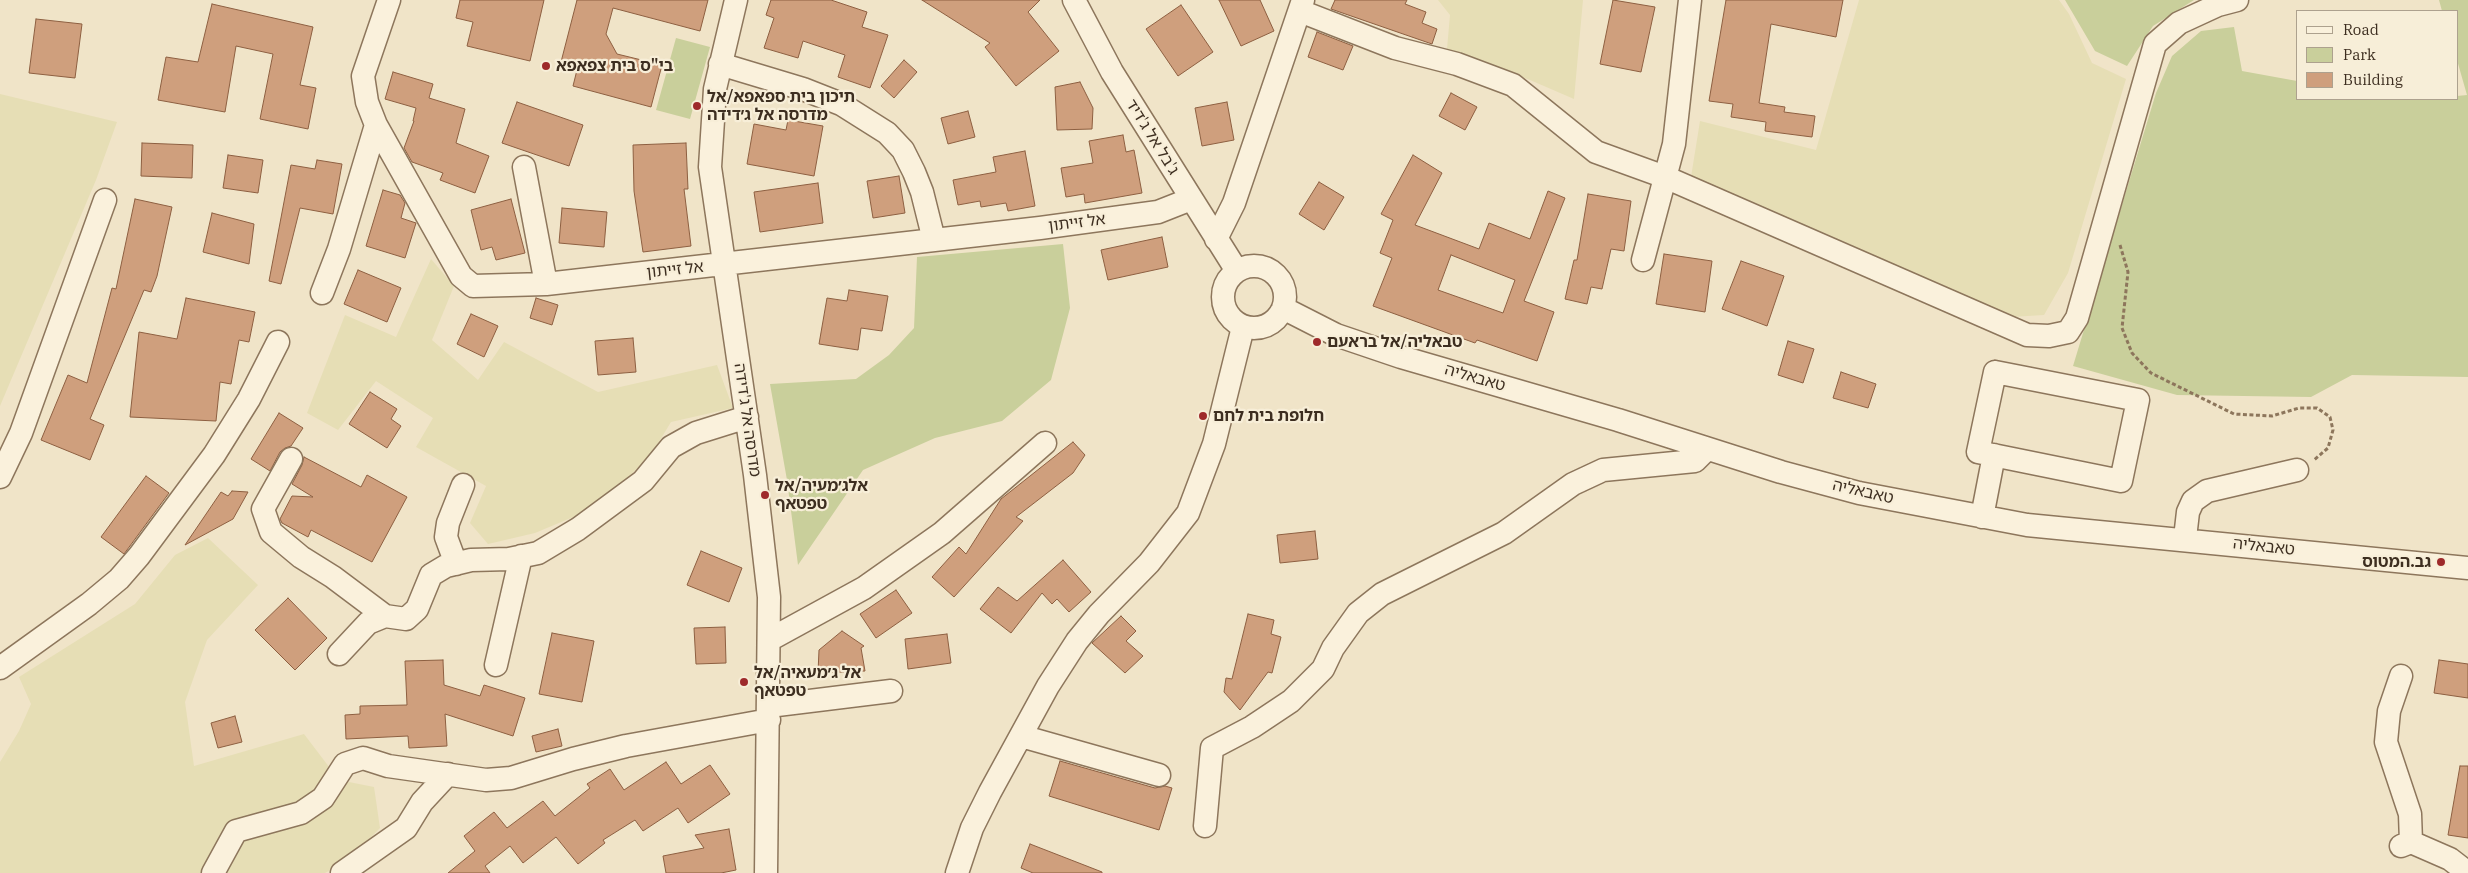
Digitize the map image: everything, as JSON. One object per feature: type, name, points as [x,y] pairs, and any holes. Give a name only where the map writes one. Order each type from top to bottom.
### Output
[{"type":"street","name":"אל זייתון","points":[[389,0],[363,76],[367,102],[376,124],[461,276],[473,286],[546,284],[725,265],[1124,217],[1158,212],[1191,199]]},
{"type":"street","name":"מדרסה אל ג'דידה","points":[[736,0],[715,89],[710,167],[747,417],[769,598],[766,873]]},
{"type":"street","name":"ג'בל אל ג'דיד","points":[[1074,0],[1112,72],[1237,271]]},
{"type":"street","points":[[1643,260],[1674,144],[1690,0]]},
{"type":"street","points":[[1216,239],[1234,203],[1301,5],[1395,48],[1456,64],[1513,85],[1596,152],[1665,177],[2028,335],[2049,336],[2068,332],[2076,318],[2155,44],[2179,23],[2218,5],[2237,0]]},
{"type":"street","points":[[720,64],[803,89],[841,104],[887,133],[903,150],[914,172],[922,192],[934,240]]},
{"type":"street","points":[[322,293],[339,249],[376,124]]},
{"type":"street","points":[[524,167],[546,284]]},
{"type":"street","points":[[0,477],[21,433],[105,200]]},
{"type":"street","points":[[1256,267],[1274,273],[1284,289],[1283,308],[1272,323],[1253,328],[1243,326],[1228,314],[1223,296],[1225,286],[1237,271],[1256,267]]},
{"type":"street","name":"טאבאליה","points":[[1283,308],[1336,335],[1401,357],[1859,493],[2027,525],[2186,538],[2468,568]]},
{"type":"street","points":[[957,873],[972,828],[1021,736],[1076,641],[1099,614],[1154,557],[1188,513],[1214,444],[1243,326]]},
{"type":"street","points":[[0,668],[89,604],[118,579],[139,556],[214,455],[249,399],[278,342]]},
{"type":"street","points":[[1995,372],[2138,400],[2121,481],[1994,455],[1978,452],[1995,372]]},
{"type":"street","points":[[291,459],[263,509],[271,532],[301,557],[333,577],[384,616],[406,619],[418,609],[431,575],[446,566],[472,560],[520,556],[538,552],[578,529],[642,482],[671,447],[696,433],[747,417]]},
{"type":"street","points":[[769,640],[864,588],[942,533],[1045,443]]},
{"type":"street","points":[[1205,826],[1212,748],[1252,727],[1291,701],[1323,669],[1333,648],[1358,613],[1376,599],[1504,533],[1573,484],[1603,470],[1695,461],[1707,449]]},
{"type":"street","points":[[1982,517],[1994,455]]},
{"type":"street","points":[[2186,538],[2188,512],[2192,500],[2207,491],[2297,470]]},
{"type":"street","points":[[456,564],[446,537],[448,523],[463,485]]},
{"type":"street","points":[[496,664],[520,556]]},
{"type":"street","points":[[339,654],[368,623],[384,616]]},
{"type":"street","points":[[2401,676],[2389,710],[2386,742],[2410,814],[2406,844],[2450,860],[2468,873]]},
{"type":"street","points":[[213,873],[236,831],[302,813],[324,798],[344,764],[363,758],[388,766],[486,780],[511,778],[573,759],[769,713],[891,691]]},
{"type":"street","points":[[1021,736],[1159,774]]},
{"type":"street","points":[[342,873],[406,828],[422,802],[448,774]]},
{"type":"path","points":[[2103,224],[2119,242],[2128,272],[2122,328],[2132,353],[2152,373],[2210,404],[2234,414],[2272,416],[2299,408],[2317,408],[2330,417],[2333,430],[2328,448],[2310,464],[2297,470]]},
{"type":"shaded area","points":[[1438,0],[1583,0],[1574,99],[1530,80],[1447,49],[1450,15]]},
{"type":"shaded area","points":[[1859,0],[2059,0],[2069,14],[2092,63],[2126,79],[2068,273],[2044,315],[2011,317],[1691,177],[1700,121],[1816,150]]},
{"type":"shaded area","points":[[0,94],[117,122],[96,180],[0,406]]},
{"type":"shaded area","points":[[431,259],[454,286],[432,340],[478,380],[504,342],[598,392],[717,365],[733,408],[671,422],[651,455],[597,507],[535,533],[488,544],[470,523],[486,486],[416,447],[433,418],[376,381],[338,430],[307,413],[345,315],[396,337]]},
{"type":"shaded area","points":[[208,538],[258,585],[207,640],[185,702],[194,766],[304,734],[339,780],[374,787],[380,828],[349,860],[325,873],[0,873],[0,762],[19,731],[31,704],[19,677],[135,604],[175,555]]},
{"type":"green space","points":[[2065,0],[2194,0],[2153,26],[2127,66],[2095,51]]},
{"type":"green space","points":[[2439,0],[2468,0],[2468,377],[2352,375],[2311,397],[2177,395],[2073,366],[2156,93],[2172,56],[2201,31],[2234,27],[2242,71],[2296,81],[2296,100],[2458,100],[2458,96],[2467,95],[2458,64],[2458,10],[2442,10]]},
{"type":"green space","points":[[676,38],[710,47],[690,119],[656,110]]},
{"type":"green space","points":[[1063,244],[1070,308],[1051,380],[1002,421],[935,438],[863,470],[798,565],[787,480],[770,384],[856,379],[889,355],[914,328],[917,257]]},
{"type":"building","points":[[460,0],[544,0],[530,61],[467,46],[473,22],[456,18]]},
{"type":"building","points":[[577,0],[708,0],[700,31],[613,8],[606,34],[617,54],[662,65],[651,107],[573,86],[578,66],[561,62]]},
{"type":"building","points":[[771,0],[831,0],[867,12],[862,27],[888,35],[870,88],[838,77],[845,55],[803,41],[798,58],[764,48],[774,18],[766,15]]},
{"type":"building","points":[[922,0],[1040,0],[1028,12],[1059,51],[1016,86],[985,47],[990,43]]},
{"type":"building","points":[[1219,0],[1260,0],[1274,31],[1241,46]]},
{"type":"building","points":[[1335,0],[1407,0],[1405,4],[1426,12],[1422,23],[1437,29],[1432,44],[1331,9]]},
{"type":"building","points":[[1613,0],[1655,7],[1641,72],[1600,64]]},
{"type":"building","points":[[1726,0],[1843,0],[1836,37],[1771,24],[1759,103],[1785,107],[1784,112],[1815,116],[1812,137],[1765,131],[1766,122],[1731,117],[1733,104],[1709,101]]},
{"type":"building","points":[[212,4],[313,27],[300,85],[316,88],[308,129],[260,119],[273,54],[236,46],[225,112],[158,100],[166,57],[198,62]]},
{"type":"building","points":[[1181,5],[1213,52],[1178,76],[1146,29]]},
{"type":"building","points":[[36,19],[82,24],[75,78],[29,73]]},
{"type":"building","points":[[1317,32],[1353,46],[1343,70],[1308,57]]},
{"type":"building","points":[[904,60],[917,72],[894,98],[881,86]]},
{"type":"building","points":[[393,72],[433,84],[429,98],[465,109],[456,143],[489,156],[475,193],[440,180],[443,173],[412,162],[404,148],[414,121],[416,108],[385,99]]},
{"type":"building","points":[[1080,82],[1093,108],[1092,129],[1057,130],[1055,87]]},
{"type":"building","points":[[1451,93],[1477,107],[1465,130],[1439,116]]},
{"type":"building","points":[[517,102],[583,125],[569,166],[502,143]]},
{"type":"building","points":[[1227,102],[1234,140],[1202,146],[1195,108]]},
{"type":"building","points":[[968,111],[975,137],[948,144],[941,118]]},
{"type":"building","points":[[788,120],[823,126],[814,176],[747,164],[754,124],[786,130]]},
{"type":"building","points":[[1123,135],[1126,152],[1134,150],[1142,193],[1085,203],[1084,194],[1066,197],[1061,168],[1093,163],[1089,141]]},
{"type":"building","points":[[142,143],[193,145],[192,178],[141,176]]},
{"type":"building","points":[[686,143],[688,189],[684,189],[691,246],[643,252],[634,191],[633,145]]},
{"type":"building","points":[[1025,151],[1035,206],[1008,211],[1006,203],[981,207],[980,201],[958,205],[953,180],[996,172],[993,157]]},
{"type":"building","points":[[228,155],[263,160],[258,193],[223,188]]},
{"type":"building","points":[[1413,155],[1442,173],[1415,225],[1479,249],[1489,223],[1530,239],[1548,191],[1565,198],[1524,301],[1554,312],[1537,361],[1477,340],[1475,343],[1373,306],[1392,258],[1380,253],[1393,220],[1381,214]],"holes":[[[1451,255],[1515,280],[1503,313],[1438,290]]]},
{"type":"building","points":[[317,160],[342,164],[333,214],[300,208],[281,284],[269,281],[291,165],[315,169]]},
{"type":"building","points":[[899,176],[905,213],[873,218],[867,181]]},
{"type":"building","points":[[1319,182],[1344,197],[1324,230],[1299,214]]},
{"type":"building","points":[[818,183],[823,223],[760,232],[754,192]]},
{"type":"building","points":[[383,190],[400,195],[405,203],[401,218],[416,223],[405,258],[366,246]]},
{"type":"building","points":[[1588,194],[1631,201],[1624,251],[1611,249],[1602,289],[1591,287],[1587,304],[1565,299],[1574,260],[1577,260]]},
{"type":"building","points":[[135,199],[172,207],[157,276],[151,292],[144,290],[90,419],[104,425],[90,460],[41,440],[68,375],[87,383],[112,288],[116,289]]},
{"type":"building","points":[[511,199],[525,253],[496,260],[492,247],[481,250],[471,210]]},
{"type":"building","points":[[562,208],[607,212],[604,247],[559,243]]},
{"type":"building","points":[[212,213],[254,224],[249,264],[203,252]]},
{"type":"building","points":[[1162,237],[1168,267],[1108,280],[1101,250]]},
{"type":"building","points":[[1664,254],[1712,261],[1705,312],[1656,304]]},
{"type":"building","points":[[1741,261],[1784,276],[1767,326],[1722,309]]},
{"type":"building","points":[[358,270],[401,288],[387,322],[344,304]]},
{"type":"building","points":[[849,290],[888,296],[882,331],[861,328],[858,350],[819,344],[827,298],[847,301]]},
{"type":"building","points":[[186,298],[255,312],[249,342],[239,340],[231,384],[220,382],[216,421],[130,417],[139,332],[177,339]]},
{"type":"building","points":[[536,298],[558,305],[552,325],[530,318]]},
{"type":"building","points":[[471,314],[498,326],[484,357],[457,344]]},
{"type":"building","points":[[633,338],[636,372],[598,375],[595,341]]},
{"type":"building","points":[[1788,341],[1814,349],[1803,383],[1778,375]]},
{"type":"building","points":[[1841,372],[1876,384],[1868,408],[1833,398]]},
{"type":"building","points":[[370,392],[397,409],[391,419],[401,426],[387,448],[349,424]]},
{"type":"building","points":[[279,413],[303,428],[291,446],[280,452],[270,471],[251,459]]},
{"type":"building","points":[[1073,442],[1085,455],[1073,473],[1016,517],[1023,521],[954,597],[932,577],[959,547],[966,554],[1001,499]]},
{"type":"building","points":[[304,457],[361,487],[367,475],[407,497],[372,562],[311,530],[308,537],[282,523],[280,519],[292,496],[313,497],[292,484]]},
{"type":"building","points":[[146,476],[169,493],[124,554],[101,537]]},
{"type":"building","points":[[232,491],[248,492],[233,519],[185,545],[221,492],[228,496]]},
{"type":"building","points":[[1315,531],[1318,559],[1280,563],[1277,535]]},
{"type":"building","points":[[701,551],[742,568],[729,602],[687,585]]},
{"type":"building","points":[[1063,560],[1091,592],[1069,612],[1057,599],[1052,604],[1042,593],[1011,633],[980,609],[998,587],[1017,601]]},
{"type":"building","points":[[896,590],[912,613],[876,638],[860,614]]},
{"type":"building","points":[[288,598],[327,638],[295,670],[255,630]]},
{"type":"building","points":[[1248,614],[1274,620],[1271,634],[1281,637],[1272,673],[1268,672],[1240,710],[1224,692],[1226,678],[1232,679]]},
{"type":"building","points":[[1121,616],[1136,631],[1126,641],[1143,656],[1125,673],[1092,643]]},
{"type":"building","points":[[725,627],[726,663],[696,664],[694,628]]},
{"type":"building","points":[[842,631],[864,646],[861,648],[865,671],[818,673],[819,650]]},
{"type":"building","points":[[552,633],[594,641],[582,702],[539,694]]},
{"type":"building","points":[[947,634],[951,663],[908,669],[905,639]]},
{"type":"building","points":[[443,660],[444,685],[480,696],[484,685],[525,698],[513,736],[445,714],[447,746],[409,748],[408,736],[346,739],[345,715],[360,714],[360,706],[407,705],[405,661]]},
{"type":"building","points":[[2439,660],[2468,664],[2468,698],[2434,693]]},
{"type":"building","points":[[235,716],[242,742],[218,748],[211,723]]},
{"type":"building","points":[[558,729],[562,746],[536,752],[532,736]]},
{"type":"building","points":[[1060,761],[1155,788],[1165,786],[1172,788],[1159,830],[1049,796]]},
{"type":"building","points":[[666,762],[681,784],[710,765],[730,794],[688,823],[678,808],[643,831],[635,820],[603,840],[605,843],[578,864],[556,837],[523,863],[510,846],[485,866],[490,873],[448,873],[475,851],[464,836],[494,812],[507,828],[543,801],[555,816],[590,788],[587,784],[610,769],[624,790]]},
{"type":"building","points":[[2460,766],[2468,766],[2468,838],[2448,835]]},
{"type":"building","points":[[729,829],[736,870],[721,873],[666,873],[663,856],[704,848],[695,835]]},
{"type":"building","points":[[1030,844],[1102,873],[1033,873],[1021,868]]},
{"type":"place","name":"בי\"ס בית צפאפא","points":[[546,66]]},
{"type":"place","name":"תיכון בית ספאפא/אל מדרסה אל ג׳דידה","points":[[697,106]]},
{"type":"place","name":"טבאליה/אל בראעם","points":[[1317,342]]},
{"type":"place","name":"חלופת בית לחם","points":[[1203,416]]},
{"type":"place","name":"אלג׳מעיה/אל טפטאף","points":[[765,495]]},
{"type":"place","name":"גב.המטוס","points":[[2441,562]]},
{"type":"place","name":"אל ג׳מעאיה/אל טפטאף","points":[[744,682]]}]
